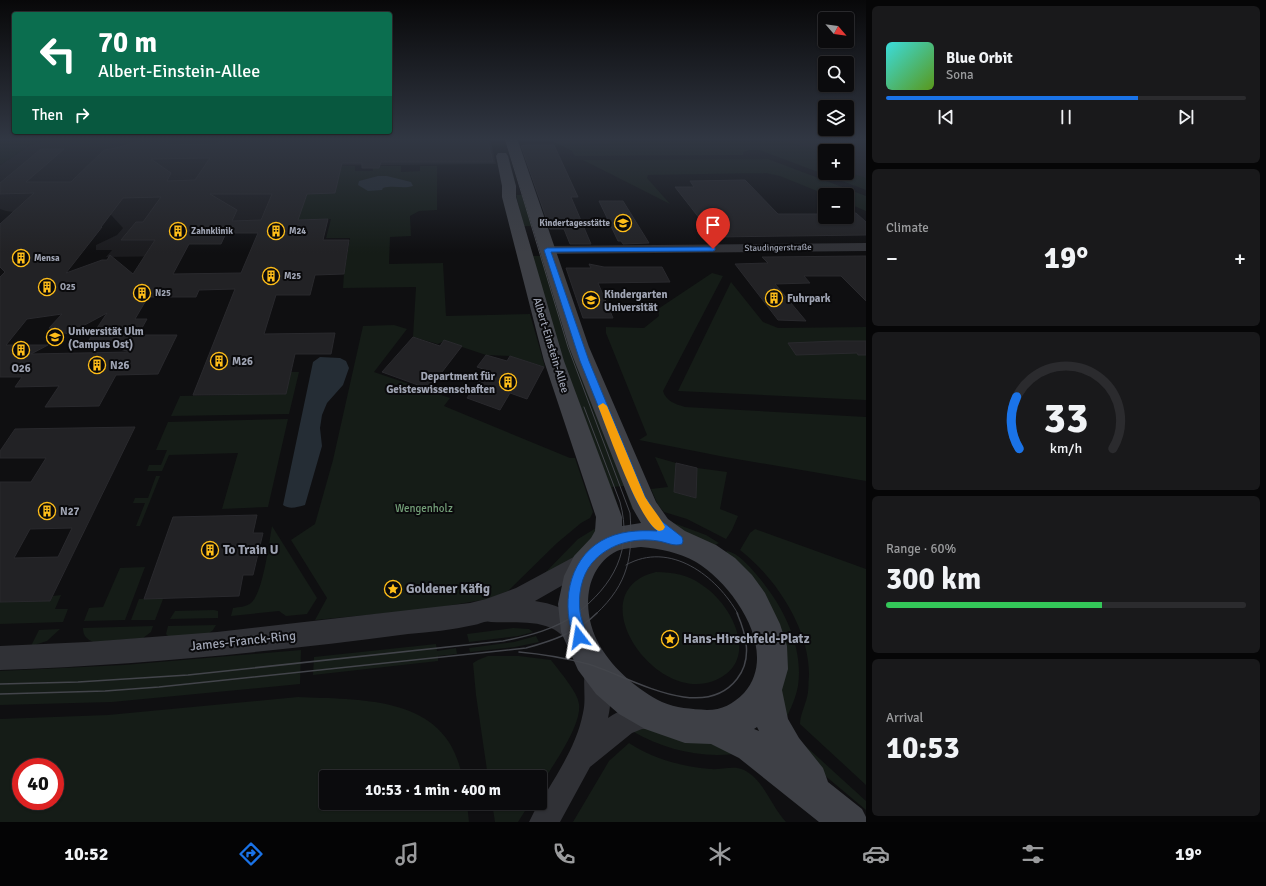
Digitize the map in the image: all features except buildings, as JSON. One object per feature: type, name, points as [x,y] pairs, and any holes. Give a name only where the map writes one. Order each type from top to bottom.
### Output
[{"type":"street","name":"Albert-Einstein-Allee","points":[[508,176],[509,198],[554,361],[609,517],[608,531],[578,576],[574,595],[574,616],[579,637],[594,666],[611,686],[626,700],[653,716],[679,725],[698,728],[714,727]]},
{"type":"street","name":"Albert-Einstein-Allee","points":[[519,176],[547,250],[584,361],[641,498],[656,523],[678,541]]},
{"type":"street","name":"Staudingerstraße","points":[[547,250],[866,247]]},
{"type":"street","points":[[523,250],[547,250]]},
{"type":"street","points":[[594,553],[618,539],[641,535],[662,536],[701,551],[728,570],[743,585],[758,608],[768,630],[773,653],[772,668],[766,691],[762,698],[747,713],[738,719],[714,727]]},
{"type":"street","name":"James-Franck-Ring","points":[[0,658],[99,654],[258,640],[408,623],[485,610],[544,587],[594,553]]},
{"type":"street","name":"James-Franck-Ring","points":[[485,610],[527,612],[548,616],[564,622],[579,637]]},
{"type":"street","points":[[544,822],[582,757],[594,722],[597,705],[598,682],[594,666]]},
{"type":"street","points":[[714,727],[751,746],[849,822],[813,783],[780,740],[769,715],[766,691]]},
{"type":"street","points":[[582,757],[622,723],[636,717],[653,716]]},
{"type":"shaded area","points":[[0,176],[280,176],[261,219],[257,233],[227,233],[221,244],[189,244],[183,256],[106,257],[112,250],[96,250],[96,245],[117,235],[123,228],[111,215],[92,218],[51,217],[0,209]]},
{"type":"shaded area","points":[[377,176],[388,176],[411,182],[413,186],[387,187],[383,188],[382,190],[368,191],[358,185],[359,181]]},
{"type":"shaded area","points":[[854,176],[866,176],[866,182]]},
{"type":"shaded area","points":[[320,357],[340,358],[346,361],[349,368],[343,385],[327,403],[322,415],[320,428],[322,446],[305,505],[294,508],[288,507],[283,505],[313,362]]},
{"type":"green space","points":[[339,176],[437,176],[437,210],[419,211],[410,216],[411,236],[390,237],[389,264],[443,263],[446,316],[530,314],[545,367],[510,356],[486,355],[444,341],[438,344],[413,337],[416,287],[343,288],[350,238],[326,238],[331,219],[298,220],[306,194],[335,193]]},
{"type":"green space","points":[[615,176],[648,176],[647,178],[670,204]]},
{"type":"green space","points":[[781,176],[814,176],[818,178],[818,180],[824,180],[845,188],[818,188],[818,191]]},
{"type":"green space","points":[[854,176],[866,178],[866,190],[839,180],[854,180]]},
{"type":"green space","points":[[854,191],[866,196],[866,211],[854,206]]},
{"type":"green space","points":[[516,195],[523,195],[532,226],[524,226]]},
{"type":"green space","points":[[532,256],[543,256],[641,509],[632,509],[624,486],[612,487],[619,510],[559,361]]},
{"type":"green space","points":[[712,273],[723,276],[663,391],[666,397],[674,403],[685,407],[866,417],[866,481],[725,457],[639,440],[647,435],[606,333],[606,327],[644,328],[659,316],[658,309]]},
{"type":"green space","points":[[731,282],[763,322],[778,328],[866,327],[866,400],[678,391]]},
{"type":"green space","name":"Wengenholz","points":[[394,325],[407,329],[374,372],[450,398],[444,406],[570,458],[575,458],[593,512],[590,518],[581,523],[557,543],[508,591],[488,599],[429,609],[315,620],[327,598],[291,540],[315,524],[333,460],[363,326]]},
{"type":"green space","points":[[291,372],[299,372],[289,414],[171,416],[180,396],[286,394]]},
{"type":"green space","points":[[288,419],[268,507],[222,509],[238,453],[169,455],[162,471],[147,471],[149,465],[161,465],[167,450],[156,450],[168,422]]},
{"type":"green space","points":[[655,457],[676,463],[674,492],[695,498],[697,468],[727,472],[720,509],[738,516],[726,539],[687,519],[664,512],[658,505],[651,489],[668,487]]},
{"type":"green space","points":[[156,476],[160,476],[140,526],[136,526],[145,503],[133,503],[135,498],[148,498]]},
{"type":"green space","points":[[671,522],[706,535],[719,543],[715,545],[693,538]]},
{"type":"green space","points":[[601,525],[601,529],[575,557],[542,576],[578,539]]},
{"type":"green space","points":[[272,526],[317,598],[307,614],[286,616],[279,611],[231,616],[233,608],[247,605],[255,598],[265,567]]},
{"type":"green space","points":[[755,529],[866,569],[866,785],[800,724],[808,692],[809,676],[808,658],[804,640],[788,606],[777,589],[766,574],[740,550],[750,533]]},
{"type":"green space","points":[[726,552],[735,554],[743,560],[766,586],[782,612],[794,640],[798,655],[798,686],[792,707],[782,726],[778,703]]},
{"type":"green space","points":[[145,567],[125,620],[84,621],[89,608],[103,607],[120,568]]},
{"type":"green space","points":[[656,572],[680,575],[692,579],[713,594],[723,605],[737,632],[739,646],[737,659],[730,671],[716,680],[693,684],[670,677],[649,663],[634,643],[624,622],[623,601],[633,583]]},
{"type":"green space","points":[[61,595],[55,609],[68,609],[63,622],[0,624],[0,602],[50,601],[53,596]]},
{"type":"green space","points":[[139,599],[163,599],[155,620],[131,620]]},
{"type":"green space","points":[[175,611],[218,611],[218,618],[170,619]]},
{"type":"green space","points":[[216,625],[208,634],[169,637],[166,634],[168,626]]},
{"type":"green space","points":[[153,626],[151,632],[143,638],[93,642],[86,637],[83,628]]},
{"type":"green space","points":[[513,628],[529,629],[533,632],[518,636],[469,642],[467,634]]},
{"type":"green space","points":[[60,629],[47,641],[31,646],[39,630]]},
{"type":"green space","points":[[536,636],[539,642],[515,647],[470,652],[469,648],[514,642]]},
{"type":"green space","points":[[436,644],[437,651],[456,648],[457,654],[438,656],[438,661],[313,675],[314,657]]},
{"type":"green space","points":[[301,650],[300,684],[112,702],[0,705],[0,671],[124,665]]},
{"type":"green space","points":[[488,656],[519,656],[551,660],[572,688],[579,704],[579,713],[576,724],[565,746],[547,775],[547,770],[487,770],[473,663]]},
{"type":"green space","points":[[298,697],[349,699],[399,707],[421,716],[440,730],[454,750],[460,770],[319,770],[319,810],[468,810],[469,822],[0,822],[0,719],[108,715]]},
{"type":"green space","points":[[645,728],[705,741],[734,754],[707,755],[682,751],[656,743],[632,731]]},
{"type":"green space","points":[[799,740],[866,801],[866,810],[823,774]]},
{"type":"green space","points":[[629,743],[647,753],[678,764],[710,769],[736,768],[744,770],[757,780],[786,822],[573,822],[609,761]]},
{"type":"green space","points":[[493,810],[526,810],[518,822],[495,822]]},
{"type":"tram line","points":[[517,176],[568,347],[630,513],[631,543],[627,565]]},
{"type":"tram line","points":[[576,614],[601,591],[610,578],[622,551],[624,536],[620,502],[584,407]]},
{"type":"tram line","points":[[627,565],[643,558],[659,557],[675,559],[691,566],[705,575],[718,587],[738,614]]},
{"type":"tram line","points":[[0,694],[105,691],[159,687],[526,648],[564,635],[590,620],[607,603],[616,591],[622,580],[627,565]]},
{"type":"tram line","points":[[0,684],[78,682],[188,675],[503,641],[523,637],[551,628],[570,619],[578,613]]},
{"type":"tram line","points":[[519,652],[554,656],[588,664],[665,693],[685,697],[705,697],[722,692],[737,679],[742,671],[745,663],[746,646],[743,629],[737,613]]},
{"type":"slow traffic","points":[[603,406],[646,509],[659,527]]},
{"type":"place","name":"Kindertagesstätte","points":[[623,223]]},
{"type":"place","name":"Zahnklinik","points":[[178,231]]},
{"type":"place","name":"M24","points":[[276,231]]},
{"type":"place","name":"Mensa","points":[[21,258]]},
{"type":"place","name":"M25","points":[[271,276]]},
{"type":"place","name":"O25","points":[[47,287]]},
{"type":"place","name":"N25","points":[[142,293]]},
{"type":"place","name":"Fuhrpark","points":[[774,298]]},
{"type":"place","name":"Kindergarten Universität","points":[[591,300]]},
{"type":"place","name":"Universität Ulm (Campus Ost)","points":[[55,337]]},
{"type":"place","name":"O26","points":[[21,350]]},
{"type":"place","name":"M26","points":[[219,361]]},
{"type":"place","name":"N26","points":[[97,365]]},
{"type":"place","name":"Department für Geisteswissenschaften","points":[[508,382]]},
{"type":"place","name":"N27","points":[[47,511]]},
{"type":"place","name":"To Train U","points":[[210,550]]},
{"type":"place","name":"Goldener Käfig","points":[[393,589]]},
{"type":"place","name":"Hans-Hirschfeld-Platz","points":[[670,639]]},
{"type":"route","points":[[579,637],[575,623],[573,603],[574,588],[581,570],[588,559],[596,551],[606,544],[624,537],[650,535],[666,537],[678,541],[656,523],[649,514],[641,498],[584,361],[547,250],[713,249]]}]
